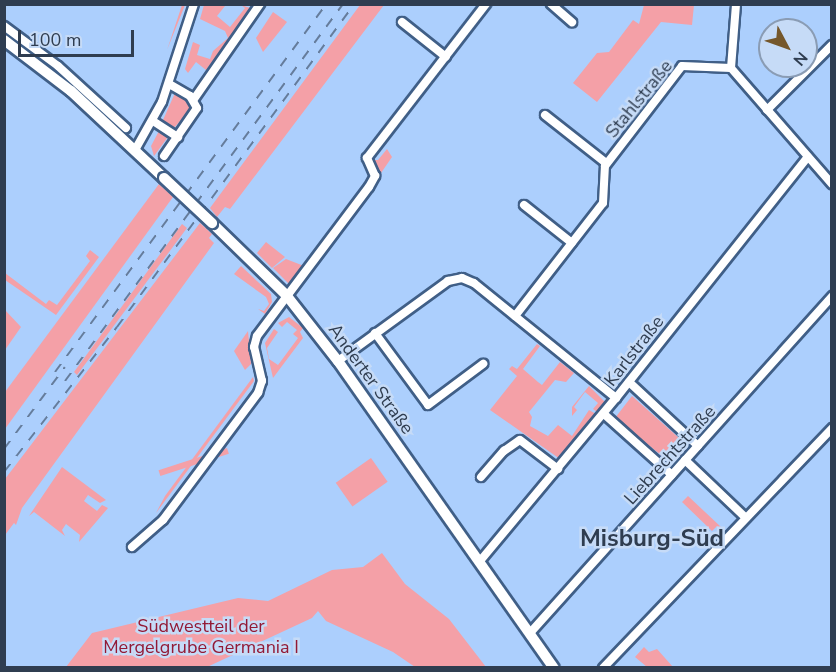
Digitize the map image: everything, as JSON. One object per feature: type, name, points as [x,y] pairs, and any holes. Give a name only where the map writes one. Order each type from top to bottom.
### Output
[{"type":"main road","name":"Anderter Straße","points":[[4,40],[71,91],[287,296],[338,361],[554,668]]},
{"type":"street","points":[[135,150],[153,121],[169,84],[194,4]]},
{"type":"street","points":[[164,156],[195,114],[194,99],[260,4]]},
{"type":"street","points":[[132,547],[163,520],[258,393],[261,381],[255,342],[369,186],[375,176],[367,158],[486,4]]},
{"type":"street","points":[[551,4],[561,8],[572,22]]},
{"type":"street","points":[[736,4],[731,68],[831,184]]},
{"type":"street","points":[[402,22],[446,57]]},
{"type":"street","points":[[4,26],[58,66],[126,128]]},
{"type":"street","points":[[767,110],[831,45]]},
{"type":"street","name":"Stahlstraße","points":[[515,316],[603,203],[606,163],[682,66],[731,68]]},
{"type":"street","points":[[169,84],[194,99]]},
{"type":"street","points":[[545,115],[606,163]]},
{"type":"street","points":[[153,121],[178,137]]},
{"type":"street","name":"Karlstraße","points":[[480,561],[629,382],[808,157]]},
{"type":"street","points":[[524,205],[572,243]]},
{"type":"street","points":[[338,361],[456,278],[474,283],[616,398]]},
{"type":"street","name":"Liebrechtstraße","points":[[530,633],[831,296]]},
{"type":"street","points":[[375,333],[428,405],[483,364]]},
{"type":"street","points":[[629,382],[698,446]]},
{"type":"street","points":[[603,414],[672,475]]},
{"type":"street","points":[[603,668],[831,428]]},
{"type":"street","points":[[481,477],[504,451],[520,441],[558,469]]},
{"type":"street","points":[[685,460],[746,518]]},
{"type":"green space","points":[[182,5],[185,5],[167,50]]},
{"type":"green space","points":[[204,5],[225,6],[217,16],[230,27],[245,8],[241,5],[253,9],[206,70],[196,62],[188,73],[185,69],[193,42],[200,45],[197,55],[210,59],[213,51],[228,38],[225,31],[200,19]]},
{"type":"green space","points":[[360,5],[384,5],[230,209],[225,207],[217,217],[210,208]]},
{"type":"green space","points":[[644,5],[694,5],[692,25],[661,22],[597,102],[573,83],[597,53],[609,52],[633,20],[639,24]]},
{"type":"green space","points":[[273,12],[287,22],[263,52],[256,38]]},
{"type":"green space","points":[[4,30],[53,66],[125,131],[5,33]]},
{"type":"green space","points":[[175,93],[189,102],[191,109],[173,129],[163,120]]},
{"type":"green space","points":[[159,131],[168,137],[154,156],[151,146]]},
{"type":"green space","points":[[387,149],[392,157],[381,173],[373,160],[378,160]]},
{"type":"green space","points":[[159,184],[173,197],[5,429],[5,392]]},
{"type":"green space","points":[[200,223],[212,234],[209,238],[214,243],[22,508],[16,525],[14,523],[5,535],[5,479]]},
{"type":"green space","points":[[182,224],[187,228],[77,375],[74,372]]},
{"type":"green space","points":[[266,242],[285,257],[272,268],[257,253]]},
{"type":"green space","points":[[90,250],[99,257],[56,315],[5,280],[5,273],[46,304],[49,300],[57,305],[90,261],[86,256]]},
{"type":"green space","points":[[286,259],[304,266],[290,285],[273,268]]},
{"type":"green space","points":[[241,266],[271,294],[272,302],[265,314],[258,309],[264,311],[269,304],[266,297],[234,274]]},
{"type":"green space","points":[[5,310],[21,327],[5,350]]},
{"type":"green space","points":[[289,317],[303,328],[300,332],[303,338],[273,378],[265,343],[274,329],[278,332],[267,348],[269,359],[278,365],[298,338],[293,334],[297,330],[287,322],[282,327],[278,323]]},
{"type":"green space","points":[[248,331],[251,364],[245,370],[234,351]]},
{"type":"green space","points":[[537,344],[540,346],[523,369],[538,382],[542,385],[560,362],[574,373],[566,382],[555,380],[529,412],[532,417],[530,426],[548,436],[558,425],[572,436],[589,410],[596,414],[560,459],[490,410],[517,376],[509,369],[512,366],[517,369]]},
{"type":"green space","points":[[253,377],[254,381],[156,513],[165,496]]},
{"type":"green space","points":[[589,386],[605,402],[597,412],[593,409],[598,403],[585,392],[574,407],[577,410],[572,416],[572,407]]},
{"type":"green space","points":[[632,396],[688,446],[672,464],[615,418]]},
{"type":"green space","points":[[227,448],[229,454],[160,476],[159,470]]},
{"type":"green space","points":[[371,458],[388,482],[352,506],[336,483]]},
{"type":"green space","points":[[62,467],[106,500],[100,503],[88,495],[84,501],[97,511],[102,505],[108,508],[79,542],[80,535],[66,524],[62,530],[65,536],[34,512],[29,516]]},
{"type":"green space","points":[[688,496],[721,527],[720,529],[717,526],[712,531],[682,502]]},
{"type":"green space","name":"Südwestteil der Mergelgrube Germania I","points":[[382,553],[405,584],[449,619],[486,667],[415,667],[393,652],[326,621],[318,611],[312,618],[207,667],[66,667],[92,633],[238,598],[268,601],[332,570],[363,567]]},
{"type":"green space","points":[[644,647],[649,652],[657,649],[673,667],[647,667],[635,657]]},
{"type":"railway","points":[[55,372],[326,4]]},
{"type":"railway","points":[[65,381],[343,4]]},
{"type":"railway","points":[[4,472],[117,327],[354,4]]},
{"type":"railway","points":[[4,449],[65,367]]},
{"type":"district","name":"Misburg-Süd","points":[[652,539]]}]
